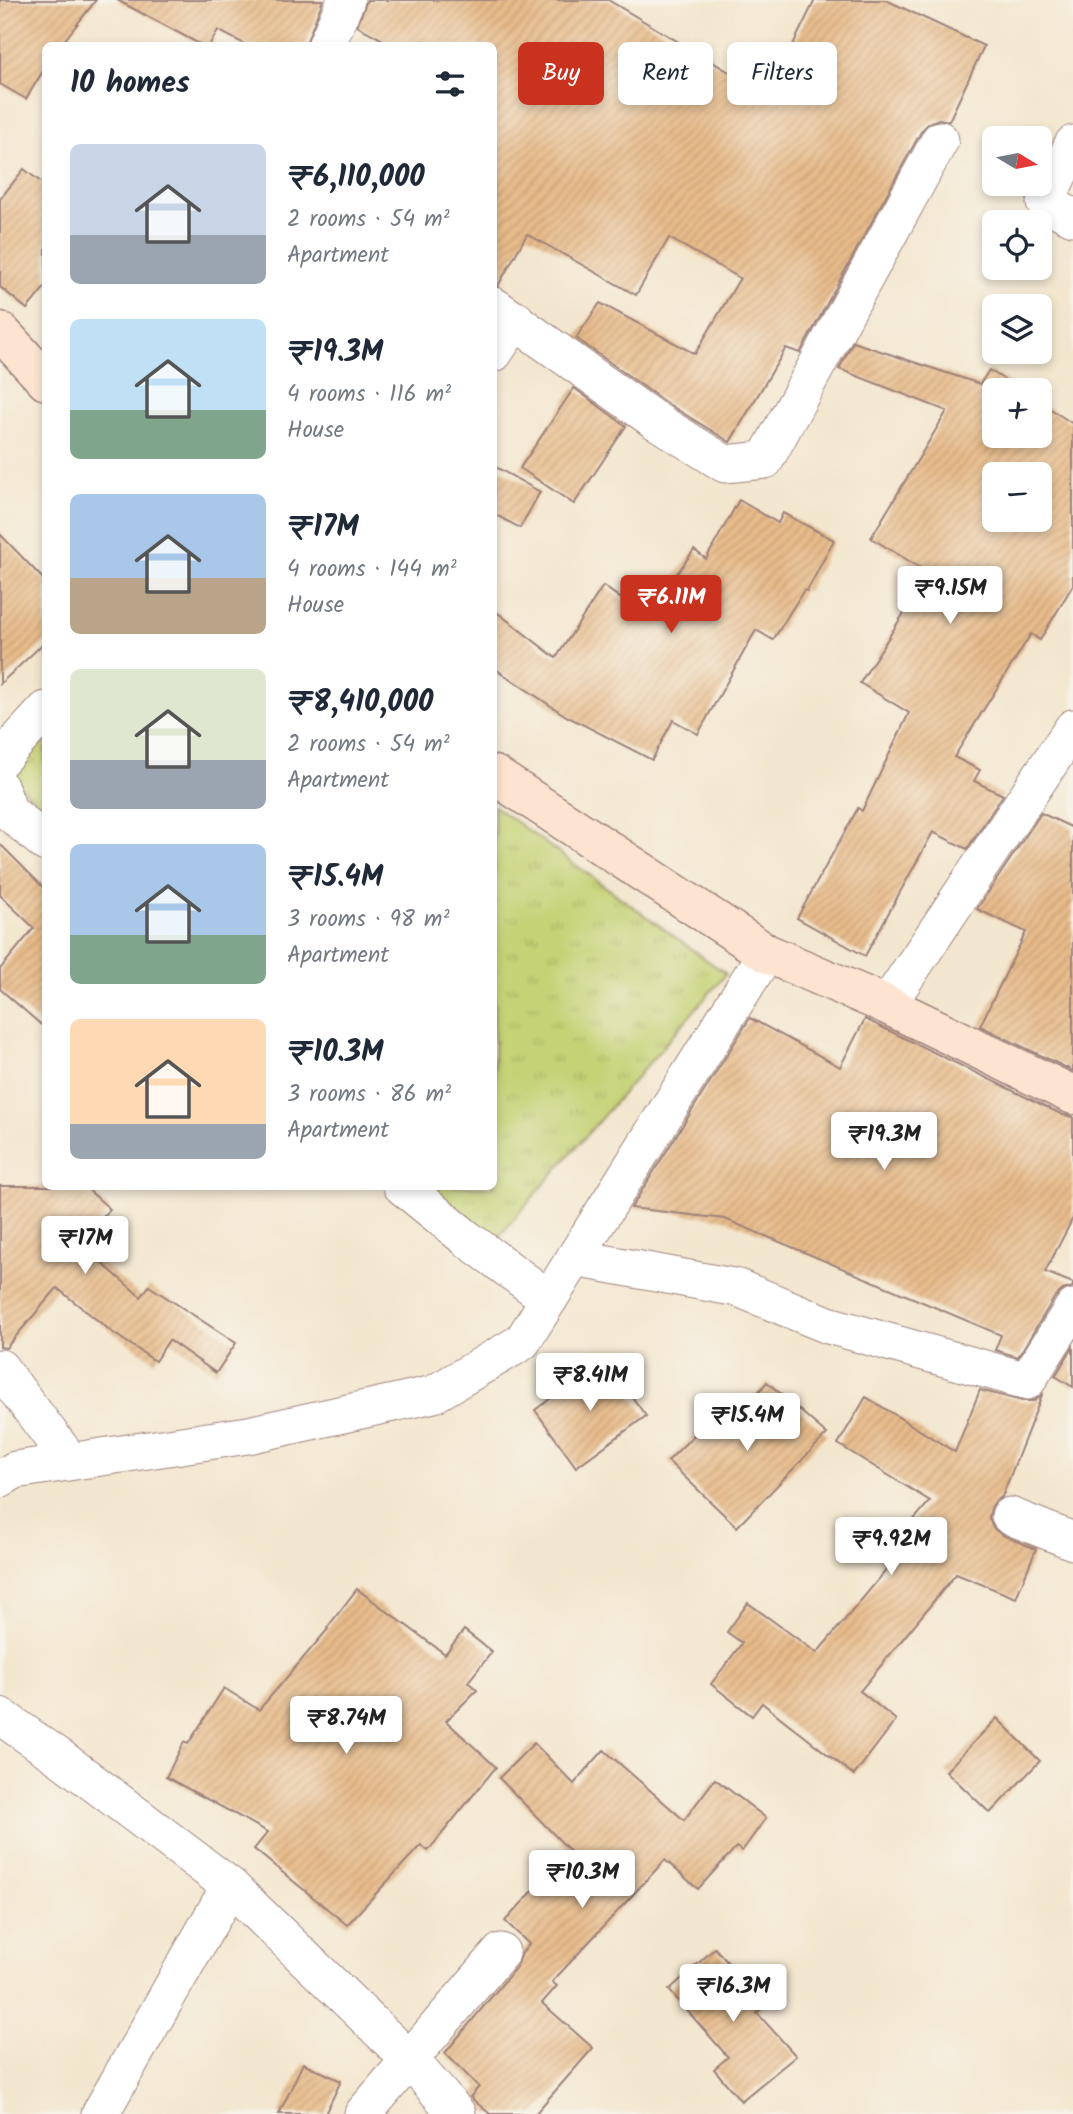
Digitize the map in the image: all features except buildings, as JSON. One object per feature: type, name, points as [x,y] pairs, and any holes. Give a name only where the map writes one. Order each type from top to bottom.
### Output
[{"type":"street","points":[[328,42],[346,0]]},
{"type":"street","points":[[497,342],[505,313],[653,419],[725,464],[765,460],[940,140]]},
{"type":"street","points":[[1073,144],[1045,203],[1073,217]]},
{"type":"street","points":[[3,341],[42,377]]},
{"type":"street","points":[[0,760],[42,714]]},
{"type":"street","points":[[887,1005],[1073,727]]},
{"type":"street","points":[[497,777],[766,953],[887,1005],[1073,1095]]},
{"type":"street","points":[[0,788],[9,811],[42,840]]},
{"type":"street","points":[[0,1479],[15,1470],[248,1435],[434,1394],[522,1342],[766,953]]},
{"type":"street","points":[[407,1190],[466,1238],[549,1299]]},
{"type":"street","points":[[575,1258],[738,1288],[828,1325],[1027,1381],[1073,1308]]},
{"type":"street","points":[[0,1368],[71,1461]]},
{"type":"street","points":[[1010,1516],[1073,1541]]},
{"type":"street","points":[[0,1716],[230,1886],[410,2060],[457,2114]]},
{"type":"street","points":[[100,2114],[230,1886]]},
{"type":"street","points":[[363,2114],[501,1952]]},
{"type":"green space","points":[[42,741],[42,808],[11,777]]},
{"type":"green space","points":[[497,808],[726,974],[488,1249],[428,1190],[497,1190]]}]
